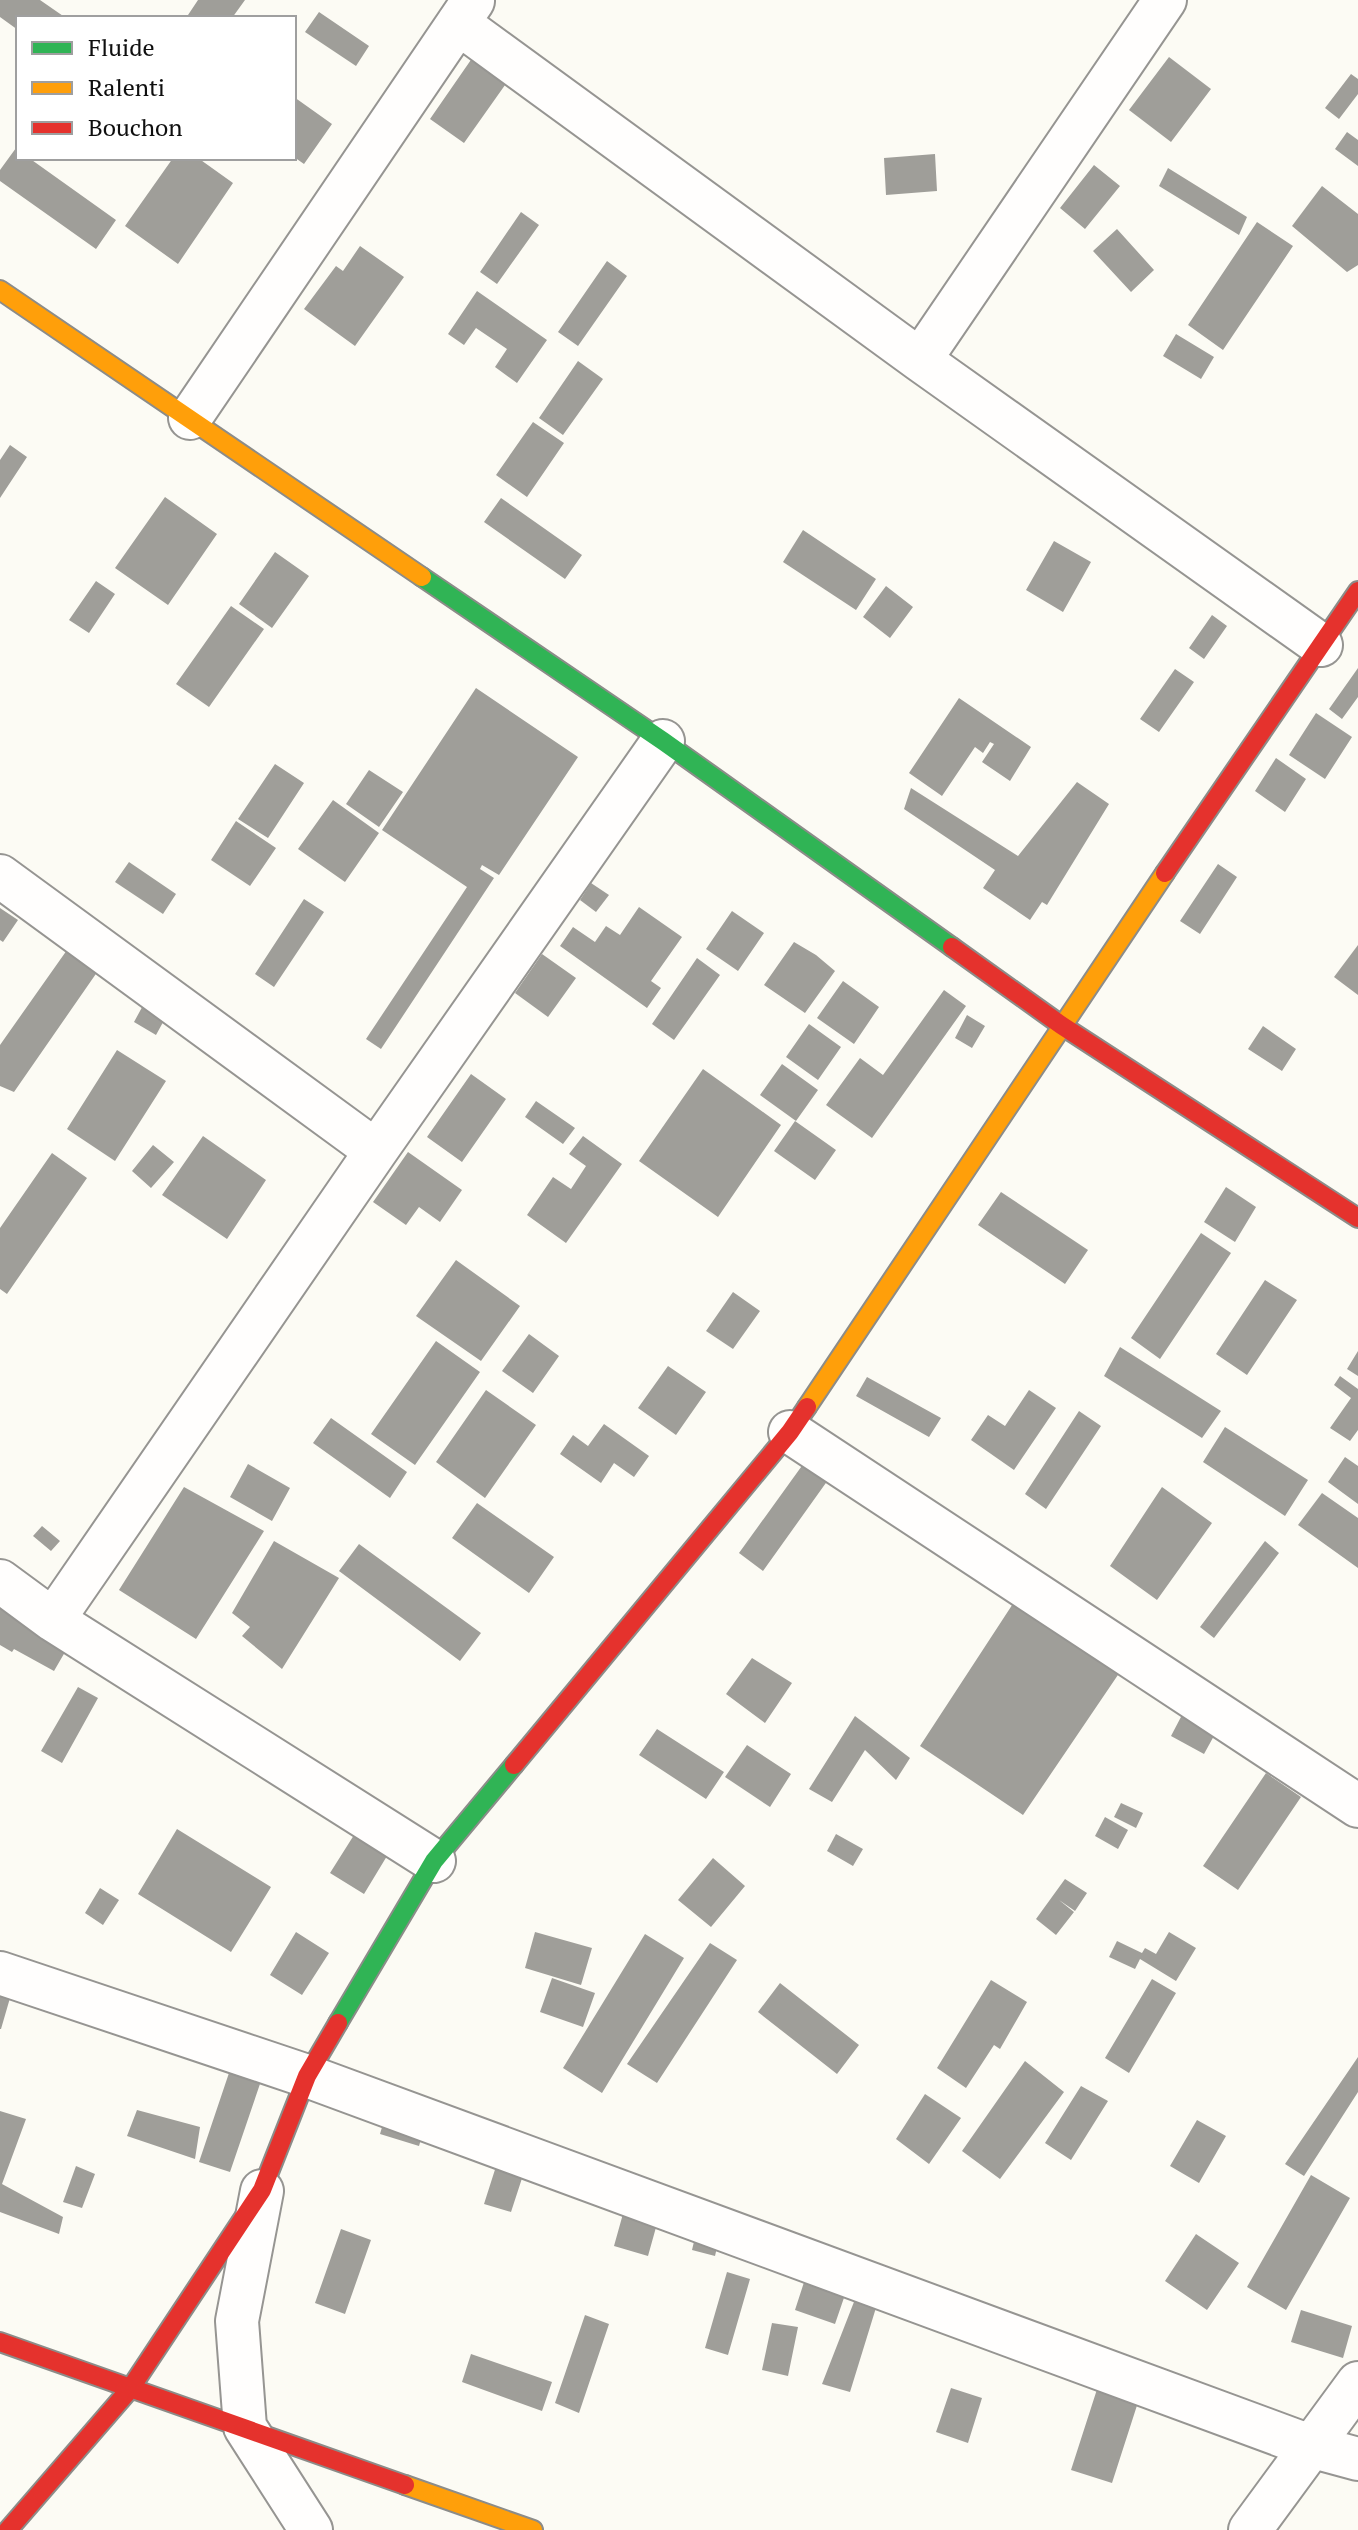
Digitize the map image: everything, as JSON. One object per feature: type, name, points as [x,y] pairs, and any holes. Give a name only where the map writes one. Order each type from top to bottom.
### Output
[{"type":"street","points":[[920,360],[1165,0]]},
{"type":"street","points":[[190,418],[466,12],[920,360],[1321,645]]},
{"type":"street","points":[[0,290],[663,741],[1061,1025],[1358,1218]]},
{"type":"street","points":[[311,2530],[245,2427],[237,2321],[262,2190],[307,2076],[434,1861],[790,1432],[1061,1025],[1358,591]]},
{"type":"street","points":[[53,1620],[663,741]]},
{"type":"street","points":[[0,876],[376,1151]]},
{"type":"street","points":[[790,1432],[1358,1806]]},
{"type":"street","points":[[0,1581],[53,1620],[434,1861]]},
{"type":"street","points":[[0,1973],[307,2076],[1310,2446],[1358,2459]]},
{"type":"street","points":[[8,2530],[130,2389],[262,2190]]},
{"type":"street","points":[[0,2342],[533,2530]]},
{"type":"street","points":[[1250,2530],[1358,2383]]},
{"type":"building","points":[[0,0],[40,0],[63,16],[16,16],[16,29],[0,17]]},
{"type":"building","points":[[198,0],[245,0],[233,16],[187,16]]},
{"type":"building","points":[[319,12],[369,46],[356,66],[305,32]]},
{"type":"building","points":[[475,54],[510,78],[464,143],[430,119]]},
{"type":"building","points":[[1169,57],[1211,89],[1171,142],[1129,110]]},
{"type":"building","points":[[1351,74],[1358,79],[1358,94],[1339,119],[1325,108]]},
{"type":"building","points":[[296,98],[332,124],[304,164],[296,158]]},
{"type":"building","points":[[1347,132],[1358,140],[1358,166],[1335,149]]},
{"type":"building","points":[[16,148],[16,160],[32,160],[116,220],[96,249],[0,181],[0,170]]},
{"type":"building","points":[[935,154],[937,191],[886,195],[884,158]]},
{"type":"building","points":[[172,160],[201,160],[233,183],[178,264],[125,226]]},
{"type":"building","points":[[1094,165],[1120,186],[1085,229],[1060,208]]},
{"type":"building","points":[[1168,168],[1247,217],[1239,235],[1159,186]]},
{"type":"building","points":[[1322,186],[1358,214],[1358,265],[1347,272],[1292,226]]},
{"type":"building","points":[[521,212],[539,225],[497,284],[480,272]]},
{"type":"building","points":[[1257,222],[1293,246],[1223,350],[1188,325]]},
{"type":"building","points":[[1117,229],[1154,270],[1131,292],[1093,251]]},
{"type":"building","points":[[360,246],[404,277],[355,346],[304,309],[336,266],[343,271]]},
{"type":"building","points":[[607,261],[627,276],[578,346],[558,332]]},
{"type":"building","points":[[477,291],[547,340],[517,383],[495,367],[507,349],[476,328],[464,345],[448,334]]},
{"type":"building","points":[[1176,334],[1214,357],[1201,379],[1163,356]]},
{"type":"building","points":[[578,361],[603,379],[563,435],[539,418]]},
{"type":"building","points":[[533,422],[564,443],[527,497],[496,475]]},
{"type":"building","points":[[10,445],[27,457],[0,498],[0,460]]},
{"type":"building","points":[[165,497],[217,534],[168,605],[115,568]]},
{"type":"building","points":[[501,498],[582,555],[565,579],[484,522]]},
{"type":"building","points":[[803,530],[876,579],[856,610],[783,562]]},
{"type":"building","points":[[1054,541],[1091,562],[1063,612],[1026,590]]},
{"type":"building","points":[[275,552],[309,576],[272,628],[239,604]]},
{"type":"building","points":[[96,581],[115,594],[89,633],[69,620]]},
{"type":"building","points":[[886,586],[913,607],[890,638],[863,617]]},
{"type":"building","points":[[231,606],[264,629],[209,707],[176,684]]},
{"type":"building","points":[[1212,615],[1227,626],[1204,659],[1189,648]]},
{"type":"building","points":[[1358,668],[1358,697],[1342,719],[1329,709]]},
{"type":"building","points":[[1175,669],[1194,682],[1159,732],[1140,719]]},
{"type":"building","points":[[476,688],[578,757],[499,875],[482,865],[480,869],[494,878],[381,1049],[366,1039],[467,887],[382,830]]},
{"type":"building","points":[[959,698],[1031,747],[1010,781],[982,762],[994,744],[990,742],[983,753],[975,747],[942,796],[909,773]]},
{"type":"building","points":[[1316,713],[1352,737],[1325,779],[1289,755]]},
{"type":"building","points":[[1276,758],[1306,779],[1285,812],[1255,791]]},
{"type":"building","points":[[275,764],[304,783],[268,838],[238,819]]},
{"type":"building","points":[[369,770],[403,792],[379,827],[346,804]]},
{"type":"building","points":[[1077,782],[1109,804],[1047,905],[1042,902],[1030,920],[983,888],[995,870],[904,809],[911,788],[1018,856]]},
{"type":"building","points":[[333,800],[379,833],[345,882],[298,849]]},
{"type":"building","points":[[236,821],[276,848],[250,886],[211,860]]},
{"type":"building","points":[[129,862],[176,894],[163,914],[115,882]]},
{"type":"building","points":[[1218,864],[1237,877],[1200,934],[1180,921]]},
{"type":"building","points":[[591,883],[609,895],[596,912],[580,900]]},
{"type":"building","points":[[304,899],[324,912],[274,987],[255,974]]},
{"type":"building","points":[[639,907],[682,937],[651,981],[661,988],[647,1008],[560,946],[573,927],[595,942],[606,926],[620,935]]},
{"type":"building","points":[[0,908],[18,920],[3,942],[0,940]]},
{"type":"building","points":[[732,911],[764,933],[738,971],[706,949]]},
{"type":"building","points":[[794,942],[835,971],[805,1013],[764,985]]},
{"type":"building","points":[[1358,945],[1358,995],[1334,977]]},
{"type":"building","points":[[67,950],[100,968],[14,1092],[0,1086],[0,1045]]},
{"type":"building","points":[[542,954],[576,978],[548,1017],[515,993]]},
{"type":"building","points":[[697,958],[720,975],[674,1040],[652,1024]]},
{"type":"building","points":[[843,981],[879,1007],[854,1044],[817,1018]]},
{"type":"building","points":[[944,990],[966,1006],[872,1138],[826,1105],[860,1058],[883,1075]]},
{"type":"building","points":[[146,1000],[167,1015],[156,1035],[134,1022]]},
{"type":"building","points":[[967,1015],[985,1026],[972,1048],[955,1038]]},
{"type":"building","points":[[809,1024],[841,1047],[818,1080],[786,1057]]},
{"type":"building","points":[[1263,1026],[1296,1049],[1282,1071],[1248,1049]]},
{"type":"building","points":[[117,1050],[166,1081],[115,1161],[67,1129]]},
{"type":"building","points":[[782,1064],[818,1090],[796,1121],[760,1095]]},
{"type":"building","points":[[703,1069],[781,1125],[718,1217],[639,1161]]},
{"type":"building","points":[[471,1074],[506,1099],[462,1162],[427,1137]]},
{"type":"building","points":[[536,1101],[575,1128],[563,1144],[525,1117]]},
{"type":"building","points":[[795,1121],[836,1150],[815,1180],[774,1151]]},
{"type":"building","points":[[203,1136],[266,1180],[227,1239],[162,1195]]},
{"type":"building","points":[[583,1136],[622,1164],[566,1243],[527,1215],[553,1177],[571,1189],[586,1166],[569,1154]]},
{"type":"building","points":[[153,1145],[174,1162],[151,1188],[132,1171]]},
{"type":"building","points":[[408,1152],[462,1190],[440,1222],[419,1207],[406,1225],[373,1202]]},
{"type":"building","points":[[52,1153],[87,1178],[7,1294],[0,1289],[0,1228]]},
{"type":"building","points":[[1226,1187],[1256,1207],[1235,1242],[1204,1222]]},
{"type":"building","points":[[1001,1192],[1088,1250],[1065,1284],[978,1225]]},
{"type":"building","points":[[1201,1233],[1231,1253],[1160,1359],[1131,1338]]},
{"type":"building","points":[[456,1260],[520,1306],[481,1361],[416,1316]]},
{"type":"building","points":[[1265,1280],[1297,1300],[1247,1375],[1216,1354]]},
{"type":"building","points":[[733,1292],[760,1311],[733,1349],[706,1331]]},
{"type":"building","points":[[529,1334],[559,1356],[533,1393],[502,1371]]},
{"type":"building","points":[[436,1341],[480,1372],[415,1465],[371,1434]]},
{"type":"building","points":[[1120,1347],[1221,1411],[1202,1438],[1104,1376]]},
{"type":"building","points":[[1358,1351],[1358,1376],[1347,1369]]},
{"type":"building","points":[[668,1366],[706,1392],[676,1435],[638,1408]]},
{"type":"building","points":[[1340,1376],[1358,1389],[1358,1430],[1350,1441],[1330,1428],[1351,1398],[1334,1385]]},
{"type":"building","points":[[867,1377],[941,1418],[929,1437],[856,1396]]},
{"type":"building","points":[[486,1390],[536,1425],[485,1498],[436,1462]]},
{"type":"building","points":[[1029,1390],[1056,1408],[1014,1470],[971,1440],[988,1415],[1005,1426]]},
{"type":"building","points":[[1079,1411],[1101,1426],[1046,1509],[1025,1494]]},
{"type":"building","points":[[331,1418],[407,1472],[390,1498],[313,1443]]},
{"type":"building","points":[[604,1424],[649,1456],[634,1477],[614,1463],[601,1483],[560,1454],[573,1435],[588,1446]]},
{"type":"building","points":[[1225,1427],[1308,1480],[1285,1516],[1203,1462]]},
{"type":"building","points":[[809,1456],[833,1473],[763,1571],[739,1553]]},
{"type":"building","points":[[1345,1457],[1358,1466],[1358,1504],[1328,1482]]},
{"type":"building","points":[[248,1464],[290,1488],[272,1521],[230,1497]]},
{"type":"building","points":[[184,1487],[264,1531],[196,1639],[119,1590]]},
{"type":"building","points":[[1162,1487],[1212,1523],[1157,1600],[1110,1566]]},
{"type":"building","points":[[1322,1493],[1358,1518],[1358,1568],[1298,1525]]},
{"type":"building","points":[[477,1503],[554,1557],[529,1593],[452,1538]]},
{"type":"building","points":[[42,1526],[60,1541],[51,1551],[33,1536]]},
{"type":"building","points":[[274,1541],[339,1578],[282,1669],[242,1636],[250,1627],[232,1613]]},
{"type":"building","points":[[1265,1541],[1279,1553],[1214,1638],[1200,1627]]},
{"type":"building","points":[[359,1544],[481,1633],[460,1661],[339,1571]]},
{"type":"building","points":[[0,1587],[72,1640],[54,1671],[14,1649],[12,1652],[0,1645]]},
{"type":"building","points":[[1020,1593],[1124,1666],[1023,1815],[920,1746]]},
{"type":"building","points":[[752,1658],[792,1683],[765,1723],[726,1694]]},
{"type":"building","points":[[78,1687],[98,1698],[62,1763],[41,1751]]},
{"type":"building","points":[[1182,1715],[1215,1734],[1204,1754],[1171,1736]]},
{"type":"building","points":[[855,1716],[910,1758],[896,1780],[865,1750],[832,1802],[809,1789]]},
{"type":"building","points":[[657,1729],[724,1772],[706,1799],[639,1755]]},
{"type":"building","points":[[747,1745],[791,1774],[770,1807],[725,1777]]},
{"type":"building","points":[[1266,1773],[1301,1797],[1238,1890],[1203,1866]]},
{"type":"building","points":[[1121,1803],[1143,1813],[1136,1828],[1114,1817]]},
{"type":"building","points":[[1105,1817],[1128,1830],[1118,1849],[1095,1836]]},
{"type":"building","points":[[177,1829],[271,1887],[231,1952],[138,1894]]},
{"type":"building","points":[[836,1834],[863,1849],[853,1866],[827,1851]]},
{"type":"building","points":[[354,1835],[387,1856],[364,1894],[330,1873]]},
{"type":"building","points":[[713,1858],[745,1886],[711,1927],[678,1900]]},
{"type":"building","points":[[1065,1879],[1087,1893],[1075,1911],[1059,1900],[1074,1912],[1056,1935],[1036,1919]]},
{"type":"building","points":[[100,1888],[119,1900],[103,1925],[85,1913]]},
{"type":"building","points":[[296,1932],[329,1953],[302,1995],[270,1975]]},
{"type":"building","points":[[535,1932],[592,1948],[581,1985],[525,1968]]},
{"type":"building","points":[[1169,1932],[1196,1948],[1176,1981],[1140,1959],[1135,1969],[1109,1957],[1117,1941],[1142,1953],[1145,1948],[1156,1954]]},
{"type":"building","points":[[645,1934],[684,1958],[602,2093],[563,2068]]},
{"type":"building","points":[[710,1943],[737,1960],[657,2083],[627,2064]]},
{"type":"building","points":[[552,1978],[595,1993],[583,2027],[540,2012]]},
{"type":"building","points":[[1152,1979],[1176,1993],[1129,2073],[1105,2058]]},
{"type":"building","points":[[991,1980],[1027,2002],[1000,2049],[994,2045],[966,2088],[937,2068]]},
{"type":"building","points":[[780,1983],[859,2045],[837,2074],[758,2012]]},
{"type":"building","points":[[0,1996],[10,1998],[1,2029],[0,2029]]},
{"type":"building","points":[[1358,2057],[1358,2092],[1304,2176],[1285,2164]]},
{"type":"building","points":[[1025,2061],[1064,2092],[1000,2179],[962,2151]]},
{"type":"building","points":[[231,2067],[262,2078],[230,2172],[199,2162]]},
{"type":"building","points":[[1081,2086],[1108,2101],[1071,2160],[1045,2143]]},
{"type":"building","points":[[925,2094],[961,2118],[929,2164],[896,2139]]},
{"type":"building","points":[[137,2110],[200,2127],[195,2159],[127,2136]]},
{"type":"building","points":[[0,2111],[26,2119],[2,2184],[63,2217],[59,2234],[0,2212]]},
{"type":"building","points":[[385,2117],[424,2129],[419,2146],[380,2134]]},
{"type":"building","points":[[1197,2120],[1226,2136],[1199,2183],[1170,2166]]},
{"type":"building","points":[[499,2157],[526,2166],[511,2212],[484,2204]]},
{"type":"building","points":[[76,2166],[95,2174],[82,2208],[63,2202]]},
{"type":"building","points":[[1311,2175],[1350,2198],[1286,2310],[1247,2287]]},
{"type":"building","points":[[626,2203],[660,2213],[648,2256],[614,2246]]},
{"type":"building","points":[[341,2229],[371,2240],[345,2314],[315,2303]]},
{"type":"building","points":[[697,2229],[720,2234],[715,2256],[692,2250]]},
{"type":"building","points":[[1196,2234],[1239,2263],[1207,2310],[1165,2281]]},
{"type":"building","points":[[727,2272],[750,2279],[728,2355],[705,2348]]},
{"type":"building","points":[[807,2273],[848,2286],[835,2324],[795,2310]]},
{"type":"building","points":[[859,2289],[879,2298],[850,2392],[822,2384]]},
{"type":"building","points":[[1301,2310],[1352,2326],[1343,2358],[1291,2342]]},
{"type":"building","points":[[585,2315],[609,2324],[579,2413],[555,2403]]},
{"type":"building","points":[[772,2323],[798,2327],[788,2376],[762,2370]]},
{"type":"building","points":[[471,2354],[552,2382],[542,2411],[462,2382]]},
{"type":"building","points":[[1100,2380],[1141,2393],[1112,2483],[1071,2470]]},
{"type":"building","points":[[951,2388],[982,2398],[968,2443],[936,2432]]},
{"type":"traffic: fast","points":[[422,577],[663,741],[952,947]]},
{"type":"traffic: fast","points":[[338,2023],[434,1861],[514,1765]]},
{"type":"traffic: slow","points":[[0,290],[422,577]]},
{"type":"traffic: slow","points":[[807,1407],[1165,873]]},
{"type":"traffic: slow","points":[[405,2485],[533,2530]]},
{"type":"traffic: jam","points":[[1165,873],[1358,591]]},
{"type":"traffic: jam","points":[[952,947],[1061,1025],[1358,1218]]},
{"type":"traffic: jam","points":[[514,1765],[790,1432],[807,1407]]},
{"type":"traffic: jam","points":[[8,2530],[130,2389],[262,2190],[307,2076],[338,2023]]},
{"type":"traffic: jam","points":[[0,2342],[405,2485]]}]
